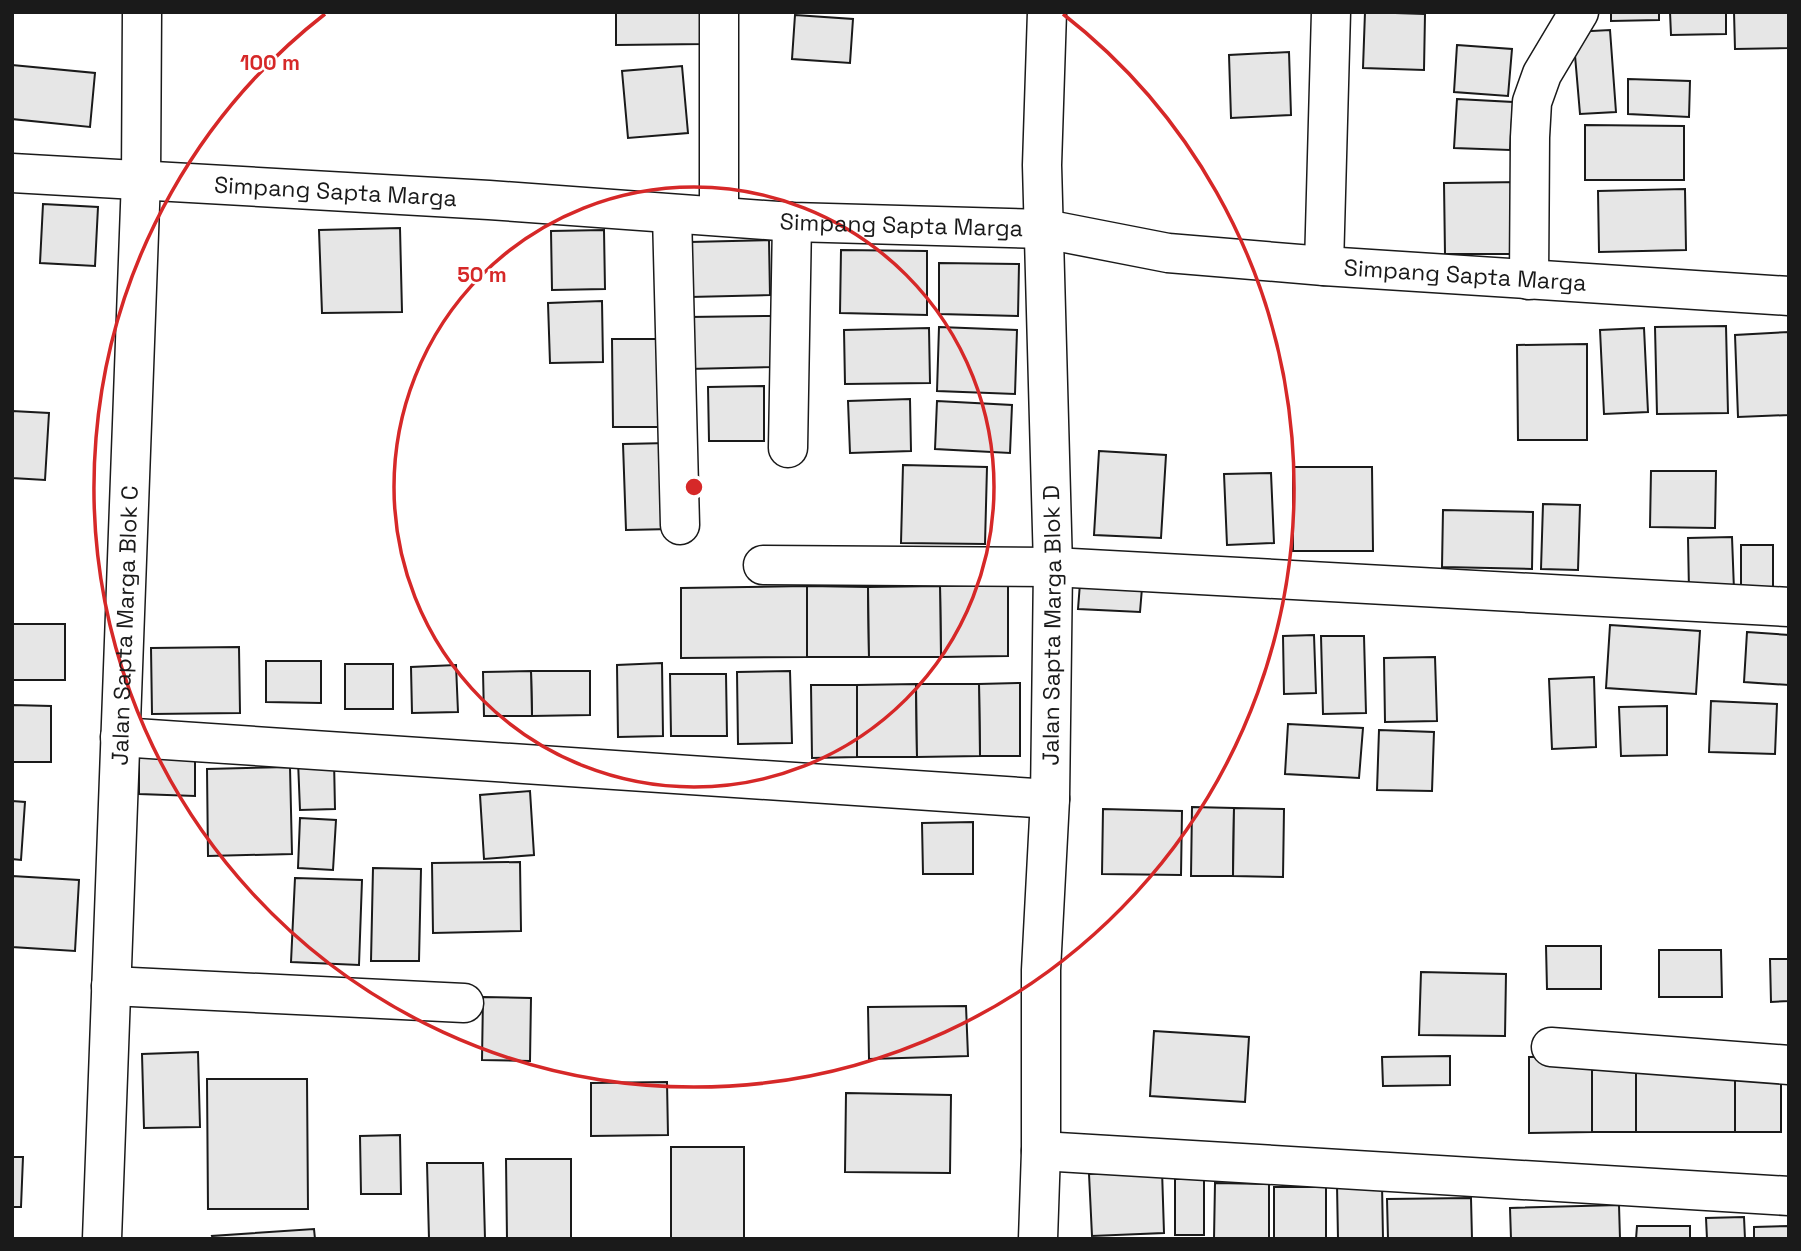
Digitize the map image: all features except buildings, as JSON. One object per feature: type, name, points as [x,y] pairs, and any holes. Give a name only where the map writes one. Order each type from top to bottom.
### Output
[{"type":"street","name":"Jalan Sapta Marga Blok C","points":[[102,1239],[141,179],[142,12]]},
{"type":"street","points":[[719,12],[719,216]]},
{"type":"street","name":"Jalan Sapta Marga Blok D","points":[[1038,1239],[1041,970],[1050,799],[1053,568],[1042,164],[1047,12]]},
{"type":"street","points":[[1324,266],[1331,12]]},
{"type":"street","points":[[1529,280],[1532,102],[1542,74],[1579,12]]},
{"type":"street","name":"Simpang Sapta Marga","points":[[12,173],[571,205],[672,215],[792,222],[1045,229],[1168,253],[1324,266],[1789,296]]},
{"type":"street","points":[[672,215],[680,525]]},
{"type":"street","points":[[788,448],[792,222]]},
{"type":"street","points":[[763,565],[1053,568],[1789,607]]},
{"type":"street","points":[[120,737],[1050,799]]},
{"type":"street","points":[[111,986],[464,1003]]},
{"type":"street","points":[[1551,1047],[1789,1065]]},
{"type":"street","points":[[1041,1151],[1789,1196]]}]
